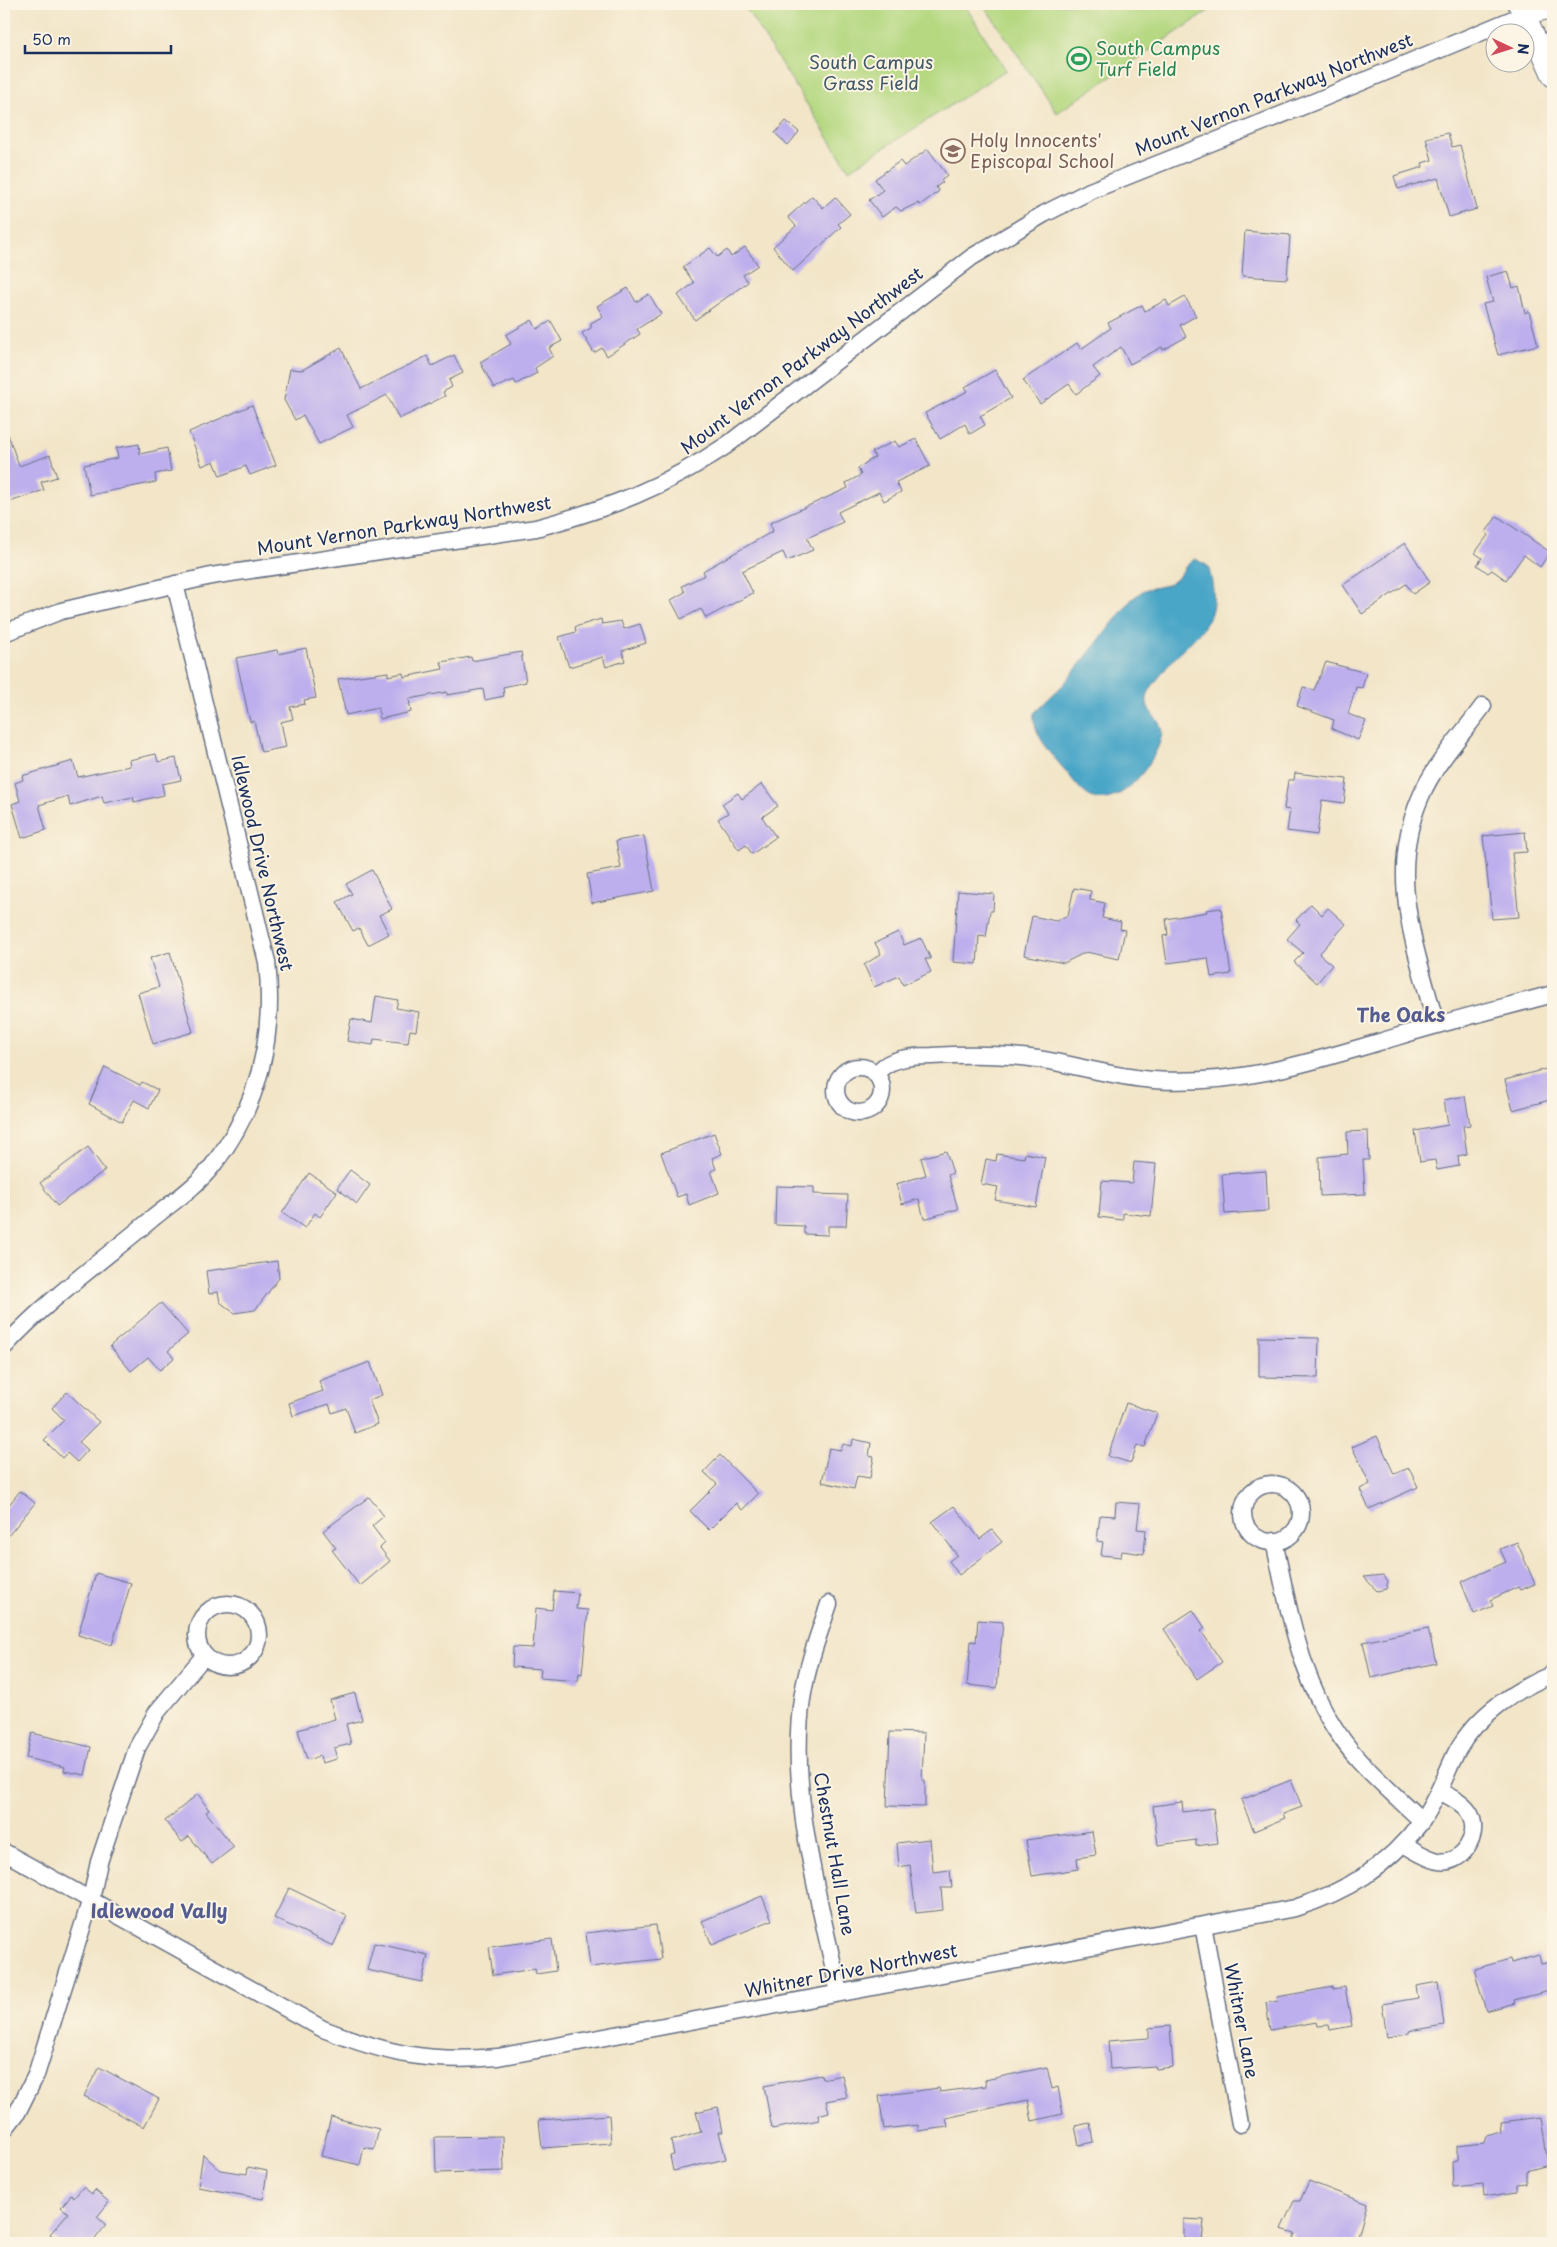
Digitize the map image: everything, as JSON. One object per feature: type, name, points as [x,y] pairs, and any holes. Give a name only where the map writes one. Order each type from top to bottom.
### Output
[{"type":"street","points":[[1553,8],[1522,9],[1553,77]]},
{"type":"street","name":"Mount Vernon Parkway Northwest","points":[[4,633],[61,610],[211,576],[536,528],[584,515],[633,498],[688,471],[727,445],[972,257],[1044,214],[1090,191],[1316,101],[1522,9]]},
{"type":"street","name":"Idlewood Drive Northwest","points":[[4,1347],[39,1313],[212,1166],[239,1126],[258,1081],[266,1047],[270,993],[267,962],[175,584]]},
{"type":"street","points":[[1436,1025],[1406,909],[1404,857],[1410,826],[1421,796],[1436,770],[1483,706]]},
{"type":"street","points":[[877,1074],[880,1069],[912,1056],[974,1054],[1036,1059],[1150,1080],[1186,1082],[1221,1080],[1282,1070],[1436,1025],[1553,994]]},
{"type":"street","points":[[1274,1541],[1297,1646],[1322,1707],[1339,1735],[1358,1760],[1422,1821]]},
{"type":"street","name":"Chestnut Hall Lane","points":[[830,1604],[810,1660],[802,1700],[799,1775],[804,1822],[839,1993]]},
{"type":"street","points":[[4,2130],[17,2113],[36,2075],[91,1899],[99,1862],[137,1748],[157,1712],[204,1656]]},
{"type":"street","name":"Whitner Drive Northwest","points":[[91,1899],[323,2029],[372,2048],[421,2058],[459,2061],[498,2057],[1295,1908],[1328,1898],[1370,1874],[1403,1844],[1422,1821],[1439,1791],[1458,1750],[1475,1727],[1501,1703],[1534,1682],[1553,1674]]},
{"type":"street","points":[[1403,1844],[1427,1858],[1440,1862],[1456,1858],[1468,1848],[1474,1831],[1470,1814],[1461,1804],[1439,1791]]},
{"type":"street","points":[[4,1852],[91,1899]]},
{"type":"street","name":"Whitner Lane","points":[[1203,1925],[1240,2124]]},
{"type":"green space","name":"South Campus Grass Field","points":[[743,4],[964,4],[1006,70],[849,170]]},
{"type":"green space","name":"South Campus Turf Field","points":[[983,4],[1219,4],[1057,113]]},
{"type":"water","points":[[1195,559],[1208,566],[1213,586],[1213,602],[1210,615],[1204,626],[1163,672],[1148,694],[1148,707],[1161,726],[1162,731],[1158,748],[1136,781],[1126,790],[1104,799],[1093,798],[1081,789],[1048,750],[1039,736],[1034,721],[1034,713],[1064,684],[1132,599],[1144,590],[1167,585],[1177,579],[1186,566]]},
{"type":"building","points":[[786,121],[799,132],[788,145],[775,133]]},
{"type":"building","points":[[1448,133],[1452,147],[1460,145],[1477,209],[1449,217],[1438,178],[1398,189],[1394,176],[1423,167],[1422,163],[1432,160],[1426,138]]},
{"type":"building","points":[[928,149],[947,175],[941,180],[943,182],[936,187],[939,191],[920,205],[918,203],[901,211],[896,207],[882,217],[869,200],[883,190],[875,179],[900,161],[904,166]]},
{"type":"building","points":[[812,196],[823,208],[835,197],[850,214],[838,224],[841,227],[793,271],[773,247],[796,226],[788,217]]},
{"type":"building","points":[[1245,231],[1290,235],[1287,279],[1242,276]]},
{"type":"building","points":[[745,247],[758,265],[743,275],[748,282],[695,320],[678,295],[694,283],[683,267],[710,248],[717,257],[727,250],[731,257]]},
{"type":"building","points":[[1508,271],[1513,288],[1519,286],[1525,313],[1529,311],[1538,345],[1498,355],[1483,304],[1493,302],[1486,277]]},
{"type":"building","points":[[628,288],[636,302],[649,294],[661,314],[637,329],[640,334],[607,356],[602,348],[594,353],[582,333],[591,328],[591,323],[603,316],[597,306]]},
{"type":"building","points":[[1185,297],[1196,316],[1180,325],[1186,337],[1163,350],[1162,347],[1130,364],[1121,347],[1093,367],[1100,376],[1076,394],[1069,384],[1040,404],[1023,380],[1077,343],[1081,349],[1111,328],[1108,323],[1142,305],[1145,311],[1166,300],[1169,306]]},
{"type":"building","points":[[532,320],[537,329],[551,321],[562,341],[549,348],[553,356],[535,368],[537,373],[516,384],[514,380],[494,388],[480,362],[511,344],[506,335]]},
{"type":"building","points":[[341,348],[361,389],[427,356],[432,366],[454,355],[463,373],[449,380],[452,387],[443,392],[445,396],[399,419],[387,395],[347,415],[353,427],[319,444],[303,415],[295,420],[284,400],[290,369],[302,370]]},
{"type":"building","points":[[995,370],[1011,398],[980,416],[985,425],[970,434],[965,424],[940,439],[925,413],[968,391],[965,387]]},
{"type":"building","points":[[252,405],[276,465],[250,475],[246,466],[220,476],[214,461],[202,466],[189,432]]},
{"type":"building","points":[[6,429],[19,466],[50,455],[57,477],[41,482],[44,490],[4,504],[4,430]]},
{"type":"building","points":[[916,439],[930,466],[896,482],[901,492],[884,501],[879,492],[838,512],[843,522],[807,538],[813,550],[787,561],[783,552],[742,571],[753,593],[706,618],[701,609],[681,619],[671,600],[685,592],[682,586],[705,575],[703,571],[773,531],[770,523],[848,488],[846,483],[861,475],[858,468],[875,457],[872,452],[895,441],[899,447]]},
{"type":"building","points":[[139,444],[140,454],[167,448],[171,471],[155,474],[156,482],[90,495],[84,465],[118,458],[116,448]]},
{"type":"building","points":[[1497,516],[1550,552],[1540,567],[1524,555],[1506,580],[1492,570],[1488,573],[1477,565],[1482,558],[1475,553],[1488,535],[1486,532]]},
{"type":"building","points":[[1405,543],[1430,582],[1413,594],[1406,584],[1362,614],[1343,585]]},
{"type":"building","points":[[601,619],[602,624],[621,621],[624,629],[640,624],[646,643],[622,651],[625,661],[606,667],[603,657],[569,667],[559,637],[576,632],[575,627]]},
{"type":"building","points":[[306,648],[316,698],[304,700],[305,704],[290,707],[293,719],[281,722],[286,747],[261,752],[254,721],[250,722],[236,658],[277,650],[278,654]]},
{"type":"building","points":[[521,652],[526,682],[503,687],[504,696],[485,700],[483,689],[447,695],[447,692],[409,699],[411,712],[380,719],[378,708],[346,715],[338,679],[388,672],[388,676],[403,673],[404,677],[443,669],[441,662],[471,657],[472,661]]},
{"type":"building","points":[[1326,662],[1366,673],[1362,688],[1356,687],[1348,714],[1366,721],[1358,740],[1332,729],[1334,720],[1297,706],[1303,687],[1314,690]]},
{"type":"building","points":[[156,754],[158,762],[176,758],[181,780],[162,784],[164,795],[134,802],[133,797],[104,803],[102,796],[70,806],[68,796],[39,805],[46,830],[22,838],[12,804],[20,801],[15,783],[23,780],[22,776],[73,761],[78,777],[130,766],[129,760]]},
{"type":"building","points":[[1295,773],[1347,779],[1344,803],[1322,800],[1317,835],[1287,831],[1290,810],[1284,809],[1288,780],[1294,780]]},
{"type":"building","points":[[762,784],[778,806],[762,817],[776,837],[752,854],[746,845],[739,850],[718,819],[728,813],[722,804],[738,793],[742,799]]},
{"type":"building","points":[[1525,832],[1527,852],[1512,853],[1519,917],[1492,919],[1483,836]]},
{"type":"building","points":[[644,836],[654,891],[592,903],[587,874],[621,868],[616,841]]},
{"type":"building","points":[[372,870],[392,909],[379,915],[389,934],[368,945],[359,928],[353,931],[337,902],[352,894],[346,884]]},
{"type":"building","points":[[1074,888],[1091,891],[1090,900],[1105,903],[1102,918],[1121,922],[1120,929],[1125,930],[1119,959],[1086,952],[1064,963],[1024,955],[1032,916],[1056,921],[1068,915]]},
{"type":"building","points":[[958,891],[994,894],[993,911],[990,911],[986,937],[979,936],[977,964],[953,962]]},
{"type":"building","points":[[1311,904],[1322,915],[1328,908],[1346,924],[1319,954],[1332,965],[1317,983],[1294,962],[1303,953],[1287,939],[1300,924],[1296,920]]},
{"type":"building","points":[[1221,908],[1231,974],[1211,977],[1208,958],[1167,963],[1163,936],[1168,935],[1166,919]]},
{"type":"building","points":[[898,932],[904,945],[921,938],[931,959],[925,959],[931,972],[903,985],[899,976],[874,987],[864,965],[881,954],[875,943]]},
{"type":"building","points":[[170,952],[193,1032],[153,1044],[138,993],[159,987],[150,958]]},
{"type":"building","points":[[376,996],[398,1000],[396,1008],[419,1012],[416,1031],[410,1030],[408,1043],[374,1039],[373,1045],[347,1041],[351,1019],[372,1023]]},
{"type":"building","points":[[105,1067],[140,1085],[142,1082],[158,1090],[149,1108],[134,1100],[122,1122],[89,1104]]},
{"type":"building","points":[[1553,1067],[1553,1099],[1513,1110],[1505,1080]]},
{"type":"building","points":[[1465,1096],[1470,1125],[1463,1126],[1467,1154],[1458,1156],[1459,1166],[1437,1170],[1435,1160],[1420,1162],[1415,1131],[1448,1125],[1444,1100]]},
{"type":"building","points":[[1368,1131],[1369,1160],[1363,1160],[1365,1194],[1320,1196],[1319,1157],[1348,1154],[1347,1132]]},
{"type":"building","points":[[714,1133],[722,1154],[712,1158],[716,1169],[711,1171],[719,1193],[689,1205],[686,1194],[677,1197],[661,1153]]},
{"type":"building","points":[[88,1147],[105,1170],[57,1206],[40,1183]]},
{"type":"building","points":[[946,1151],[953,1173],[948,1175],[958,1209],[924,1219],[919,1199],[902,1204],[896,1184],[926,1175],[921,1158]]},
{"type":"building","points":[[1025,1153],[1045,1157],[1036,1207],[995,1200],[998,1187],[981,1184],[986,1159],[996,1161],[997,1154],[1024,1158]]},
{"type":"building","points":[[1134,1162],[1156,1164],[1151,1216],[1123,1213],[1123,1220],[1099,1217],[1102,1181],[1132,1183]]},
{"type":"building","points":[[350,1170],[370,1185],[357,1204],[337,1188]]},
{"type":"building","points":[[1266,1171],[1268,1211],[1225,1214],[1222,1174]]},
{"type":"building","points":[[309,1173],[337,1192],[320,1217],[315,1213],[305,1228],[282,1213]]},
{"type":"building","points":[[776,1186],[814,1187],[814,1194],[848,1195],[846,1226],[828,1226],[828,1235],[804,1234],[804,1226],[775,1225]]},
{"type":"building","points":[[277,1261],[279,1278],[255,1310],[234,1313],[220,1302],[218,1292],[209,1294],[206,1271]]},
{"type":"building","points":[[161,1303],[188,1334],[168,1351],[174,1358],[160,1370],[148,1357],[131,1371],[110,1346]]},
{"type":"building","points":[[1259,1337],[1319,1338],[1318,1378],[1259,1377]]},
{"type":"building","points":[[370,1362],[382,1395],[369,1400],[378,1424],[355,1433],[346,1408],[332,1413],[329,1404],[293,1416],[289,1403],[323,1391],[319,1381]]},
{"type":"building","points":[[67,1392],[99,1422],[79,1442],[88,1450],[77,1462],[67,1453],[62,1458],[44,1440],[64,1420],[52,1408]]},
{"type":"building","points":[[1126,1403],[1157,1413],[1145,1447],[1137,1445],[1131,1463],[1108,1456]]},
{"type":"building","points":[[1377,1436],[1394,1474],[1409,1468],[1418,1487],[1369,1509],[1360,1489],[1370,1484],[1352,1447]]},
{"type":"building","points":[[853,1439],[871,1443],[869,1456],[874,1457],[870,1478],[857,1476],[854,1489],[822,1482],[829,1448],[841,1450],[843,1444],[852,1446]]},
{"type":"building","points":[[720,1455],[758,1494],[742,1510],[736,1503],[709,1530],[690,1511],[717,1484],[704,1472]]},
{"type":"building","points":[[20,1491],[35,1503],[4,1541],[4,1511]]},
{"type":"building","points":[[369,1497],[384,1516],[372,1526],[385,1543],[380,1548],[390,1561],[360,1586],[332,1550],[336,1548],[323,1531]]},
{"type":"building","points":[[1116,1502],[1140,1504],[1137,1529],[1146,1530],[1144,1554],[1122,1551],[1121,1557],[1101,1555],[1103,1542],[1097,1541],[1100,1515],[1115,1516]]},
{"type":"building","points":[[954,1506],[980,1539],[992,1530],[1002,1542],[959,1575],[949,1561],[957,1555],[932,1522]]},
{"type":"building","points":[[1517,1542],[1535,1584],[1520,1590],[1518,1587],[1490,1600],[1493,1606],[1474,1614],[1461,1582],[1506,1562],[1500,1549]]},
{"type":"building","points":[[96,1573],[131,1583],[112,1645],[78,1635]]},
{"type":"building","points":[[1383,1575],[1388,1581],[1386,1589],[1377,1591],[1364,1577]]},
{"type":"building","points":[[554,1591],[578,1593],[576,1609],[588,1610],[582,1674],[579,1673],[578,1681],[540,1678],[541,1669],[512,1667],[513,1647],[533,1648],[536,1608],[552,1610]]},
{"type":"building","points":[[1193,1610],[1205,1628],[1201,1631],[1222,1662],[1197,1679],[1164,1629]]},
{"type":"building","points":[[978,1620],[1003,1622],[997,1688],[967,1685],[971,1641],[976,1642]]},
{"type":"building","points":[[1428,1628],[1436,1663],[1371,1678],[1363,1642]]},
{"type":"building","points":[[355,1693],[362,1720],[346,1724],[351,1744],[334,1748],[337,1759],[322,1763],[320,1756],[307,1760],[298,1730],[335,1719],[330,1700]]},
{"type":"building","points":[[890,1732],[924,1733],[922,1780],[925,1780],[925,1807],[887,1806]]},
{"type":"building","points":[[32,1733],[91,1747],[85,1775],[64,1771],[65,1767],[26,1758]]},
{"type":"building","points":[[1291,1780],[1302,1807],[1283,1814],[1285,1818],[1254,1831],[1241,1800]]},
{"type":"building","points":[[198,1794],[209,1810],[206,1812],[234,1847],[212,1864],[189,1836],[182,1842],[165,1821]]},
{"type":"building","points":[[1182,1802],[1183,1812],[1213,1808],[1218,1843],[1196,1846],[1196,1840],[1158,1845],[1153,1806]]},
{"type":"building","points":[[1092,1831],[1096,1855],[1077,1858],[1078,1869],[1032,1876],[1026,1840]]},
{"type":"building","points":[[930,1839],[933,1872],[950,1870],[952,1888],[941,1888],[943,1910],[916,1913],[910,1865],[899,1867],[897,1843]]},
{"type":"building","points":[[289,1888],[347,1916],[333,1946],[274,1918]]},
{"type":"building","points":[[762,1896],[772,1920],[712,1945],[702,1921]]},
{"type":"building","points":[[656,1925],[661,1959],[590,1967],[586,1933]]},
{"type":"building","points":[[552,1939],[556,1971],[536,1974],[535,1969],[493,1975],[489,1947]]},
{"type":"building","points":[[374,1943],[428,1955],[422,1982],[367,1970]]},
{"type":"building","points":[[1539,1955],[1541,1964],[1553,1962],[1553,1990],[1514,2000],[1515,2003],[1486,2011],[1474,1969],[1510,1959],[1511,1963]]},
{"type":"building","points":[[1438,1982],[1444,2025],[1409,2031],[1409,2034],[1387,2037],[1382,2004],[1418,1998],[1416,1986]]},
{"type":"building","points":[[1333,1987],[1333,1989],[1345,1987],[1352,2026],[1330,2030],[1329,2025],[1318,2026],[1317,2022],[1270,2030],[1266,2003],[1278,2001],[1277,1997]]},
{"type":"building","points":[[1170,2026],[1173,2067],[1156,2069],[1155,2066],[1110,2069],[1108,2041],[1149,2038],[1149,2028]]},
{"type":"building","points":[[99,2067],[159,2099],[144,2127],[84,2096]]},
{"type":"building","points":[[1047,2067],[1052,2089],[1058,2087],[1063,2114],[1032,2121],[1028,2100],[946,2118],[948,2127],[918,2131],[918,2125],[884,2129],[879,2096],[939,2088],[940,2092],[986,2086],[985,2080]]},
{"type":"building","points":[[821,2075],[822,2079],[842,2075],[847,2097],[826,2101],[829,2112],[818,2115],[819,2120],[772,2129],[764,2086]]},
{"type":"building","points":[[718,2107],[723,2132],[719,2132],[726,2159],[673,2171],[670,2156],[674,2155],[671,2141],[701,2132],[696,2112]]},
{"type":"building","points":[[609,2115],[611,2143],[542,2148],[539,2120]]},
{"type":"building","points":[[331,2117],[379,2129],[374,2149],[364,2147],[360,2165],[321,2156]]},
{"type":"building","points":[[1541,2117],[1548,2165],[1526,2171],[1526,2183],[1517,2184],[1517,2192],[1484,2197],[1483,2184],[1453,2187],[1452,2161],[1458,2160],[1458,2146],[1484,2143],[1486,2136],[1502,2132],[1501,2122]]},
{"type":"building","points":[[1090,2123],[1093,2142],[1079,2145],[1075,2126]]},
{"type":"building","points":[[503,2136],[504,2171],[436,2173],[435,2137]]},
{"type":"building","points":[[203,2154],[220,2170],[247,2174],[248,2167],[267,2171],[263,2199],[198,2187]]},
{"type":"building","points":[[1309,2181],[1367,2204],[1356,2243],[1292,2243],[1295,2233],[1281,2229],[1294,2201],[1300,2201]]},
{"type":"building","points":[[83,2187],[92,2194],[95,2190],[109,2202],[97,2217],[106,2225],[92,2243],[61,2243],[50,2234],[68,2213],[61,2207],[71,2195],[74,2198]]},
{"type":"building","points":[[1184,2219],[1204,2220],[1202,2243],[1184,2243]]},
{"type":"place","name":"South Campus Turf Field","points":[[1079,59]]},
{"type":"place","name":"Holy Innocents' Episcopal School","points":[[953,151]]},
{"type":"district","name":"The Oaks","points":[[1401,1015]]},
{"type":"district","name":"Idlewood Vally","points":[[159,1911]]}]
